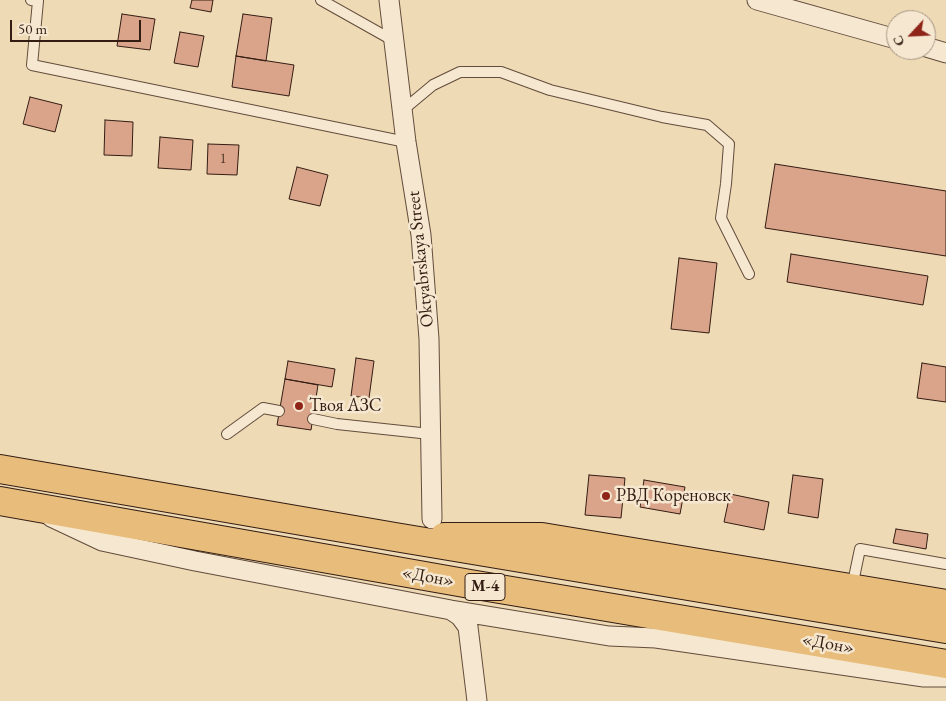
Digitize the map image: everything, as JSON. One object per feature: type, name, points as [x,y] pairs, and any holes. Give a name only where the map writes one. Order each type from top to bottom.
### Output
[{"type":"main road","name":"«Дон»","points":[[0,470],[946,629]]},
{"type":"main road","name":"«Дон»","points":[[13,503],[470,584],[946,664]]},
{"type":"main road","points":[[395,537],[542,537],[946,604]]},
{"type":"street","name":"Oktyabrskaya Street","points":[[389,0],[406,142],[421,235],[429,339],[432,519]]},
{"type":"street","points":[[756,0],[886,36]]},
{"type":"street","name":"М-4","points":[[13,503],[102,542],[495,617]]},
{"type":"street","name":"М-4","points":[[451,610],[465,622],[470,637]]},
{"type":"street","points":[[495,617],[609,636],[656,638],[924,677],[946,677]]},
{"type":"street","name":"М-4","points":[[470,637],[484,620],[495,617]]},
{"type":"street","points":[[470,637],[477,701]]},
{"type":"lane","points":[[36,0],[32,65],[406,142]]},
{"type":"lane","points":[[321,0],[394,42]]},
{"type":"lane","points":[[403,110],[433,85],[460,72],[501,72],[550,90],[662,117],[707,125],[729,144],[721,218],[749,274]]},
{"type":"lane","points":[[227,434],[263,408],[279,411]]},
{"type":"lane","points":[[313,419],[337,424],[430,434]]},
{"type":"lane","points":[[852,588],[860,549],[946,564]]},
{"type":"building","points":[[192,0],[213,0],[211,12],[190,8]]},
{"type":"building","points":[[122,14],[155,19],[150,50],[117,46]]},
{"type":"building","points":[[243,14],[272,18],[266,61],[236,56]]},
{"type":"building","points":[[180,32],[204,36],[198,67],[174,63]]},
{"type":"building","points":[[236,56],[294,65],[289,96],[232,87]]},
{"type":"building","points":[[30,97],[62,105],[55,132],[23,124]]},
{"type":"building","points":[[105,120],[133,122],[132,156],[104,155]]},
{"type":"building","points":[[160,137],[193,140],[191,170],[158,168]]},
{"type":"building","points":[[208,144],[239,145],[237,175],[207,174]]},
{"type":"building","points":[[775,164],[946,191],[946,256],[765,228]]},
{"type":"building","points":[[297,167],[328,175],[320,206],[289,199]]},
{"type":"building","points":[[791,254],[928,276],[923,305],[787,282]]},
{"type":"building","points":[[679,258],[717,263],[709,333],[671,329]]},
{"type":"building","points":[[356,358],[374,361],[369,398],[351,396]]},
{"type":"building","points":[[288,361],[335,369],[332,387],[285,379]]},
{"type":"building","points":[[922,363],[946,367],[946,402],[917,398]]},
{"type":"building","points":[[285,379],[318,385],[311,430],[277,425]]},
{"type":"building","points":[[589,475],[625,478],[621,518],[585,515]]},
{"type":"building","points":[[793,475],[823,479],[818,518],[788,513]]},
{"type":"building","points":[[644,480],[685,487],[680,514],[640,507]]},
{"type":"building","points":[[730,494],[769,502],[764,530],[724,522]]},
{"type":"building","points":[[896,529],[928,534],[926,549],[893,543]]},
{"type":"place","name":"Твоя АЗС","points":[[299,406]]},
{"type":"place","name":"РВД Кореновск","points":[[606,496]]}]
